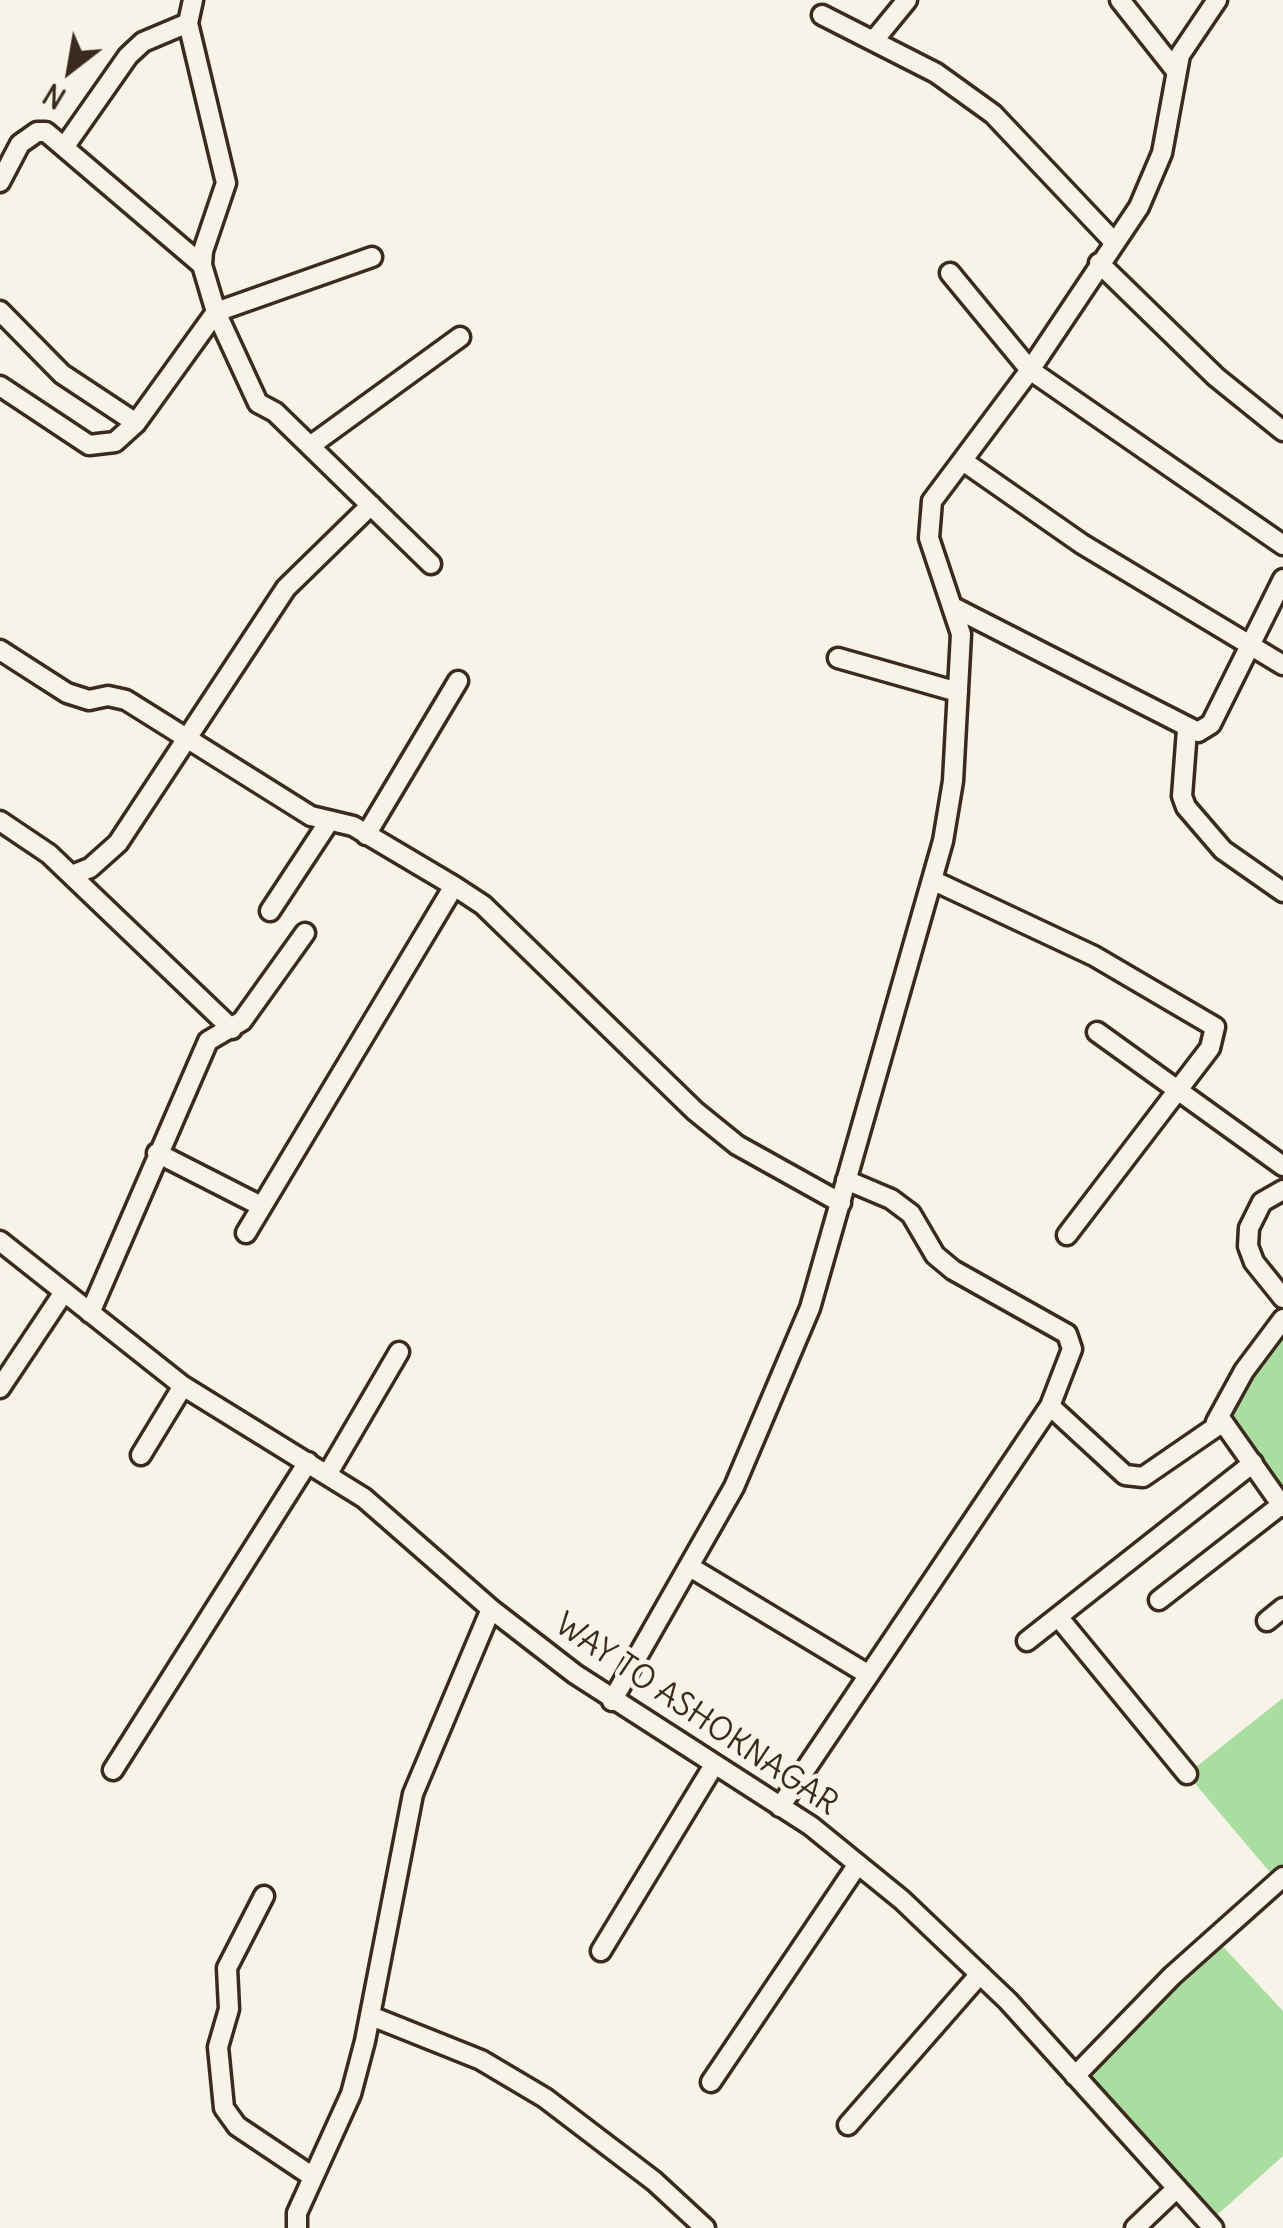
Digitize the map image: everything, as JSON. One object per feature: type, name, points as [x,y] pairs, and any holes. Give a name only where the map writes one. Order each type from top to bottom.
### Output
[{"type":"street","points":[[194,0],[188,23],[226,183],[202,265]]},
{"type":"street","points":[[876,39],[907,0]]},
{"type":"street","points":[[1120,0],[1176,71]]},
{"type":"street","points":[[612,1701],[734,1487],[810,1308],[932,880],[950,810],[961,634],[928,538],[929,516],[939,486],[1030,370],[1155,177],[1176,71],[1186,44],[1217,0]]},
{"type":"street","points":[[822,15],[876,39],[993,114],[1114,242]]},
{"type":"street","points":[[66,146],[128,56],[143,42],[188,23]]},
{"type":"street","points":[[2,174],[20,144],[36,132],[46,132],[202,265],[216,312],[253,396],[431,564]]},
{"type":"street","points":[[0,386],[89,445],[115,442],[136,424],[216,312],[372,257]]},
{"type":"street","points":[[1099,262],[1204,366],[1283,431]]},
{"type":"street","points":[[950,274],[1030,370],[1283,544]]},
{"type":"street","points":[[0,311],[62,374],[136,424]]},
{"type":"street","points":[[310,446],[460,336]]},
{"type":"street","points":[[963,460],[1082,544],[1283,665]]},
{"type":"street","points":[[72,875],[90,868],[118,843],[286,588],[371,506]]},
{"type":"street","points":[[955,608],[1188,730],[1206,730],[1283,578]]},
{"type":"street","points":[[0,650],[68,694],[89,700],[116,696],[328,822],[353,826],[483,905],[694,1111],[738,1144],[840,1204]]},
{"type":"street","points":[[838,658],[958,692]]},
{"type":"street","points":[[366,835],[458,681]]},
{"type":"street","points":[[1188,730],[1182,796],[1186,808],[1232,858],[1283,892]]},
{"type":"street","points":[[0,821],[72,875],[232,1028]]},
{"type":"street","points":[[270,911],[328,822]]},
{"type":"street","points":[[932,880],[1094,956],[1203,1016],[1215,1027],[1216,1038],[1067,1235]]},
{"type":"street","points":[[246,1233],[454,886]]},
{"type":"street","points":[[90,1312],[208,1041],[232,1028],[305,932]]},
{"type":"street","points":[[1097,1032],[1283,1166]]},
{"type":"street","points":[[157,1153],[261,1206]]},
{"type":"street","points":[[780,1806],[1050,1406],[1072,1350],[1067,1334],[934,1256],[911,1214],[891,1199],[846,1180]]},
{"type":"street","points":[[1283,1190],[1262,1202],[1249,1228],[1248,1246],[1254,1262],[1283,1298]]},
{"type":"street","name":"WAY TO ASHOKNAGAR","points":[[0,1241],[183,1386],[327,1474],[402,1528],[491,1609],[612,1701],[780,1806],[858,1864],[980,1974],[1213,2228]]},
{"type":"street","points":[[0,1388],[64,1292]]},
{"type":"street","points":[[1050,1406],[1125,1475],[1143,1477],[1216,1422],[1249,1362],[1283,1319]]},
{"type":"street","points":[[327,1474],[399,1352]]},
{"type":"street","points":[[140,1455],[183,1386]]},
{"type":"street","points":[[1159,1600],[1282,1506],[1229,1426],[1216,1422]]},
{"type":"street","points":[[113,1770],[308,1462]]},
{"type":"street","points":[[1027,1642],[1254,1462]]},
{"type":"street","points":[[690,1566],[869,1674]]},
{"type":"street","points":[[1267,1622],[1283,1608]]},
{"type":"street","points":[[297,2228],[298,2213],[350,2094],[371,2016],[413,1794],[491,1609]]},
{"type":"street","points":[[1058,1618],[1186,1774]]},
{"type":"street","points":[[602,1952],[714,1765]]},
{"type":"street","points":[[711,2082],[858,1864]]},
{"type":"street","points":[[1075,2076],[1172,1976],[1283,1877]]},
{"type":"street","points":[[264,1896],[228,1968],[230,2009],[218,2047],[224,2108],[237,2126],[314,2178]]},
{"type":"street","points":[[848,2125],[980,1974]]},
{"type":"street","points":[[371,2016],[480,2060],[545,2098],[654,2181],[705,2228]]},
{"type":"street","points":[[1136,2228],[1177,2188]]},
{"type":"green space","points":[[1283,1319],[1283,1509],[1216,1422]]},
{"type":"green space","points":[[1283,1698],[1283,1877],[1278,1882],[1187,1774]]},
{"type":"green space","points":[[1215,1938],[1283,2011],[1283,2156],[1208,2223],[1075,2076]]}]
